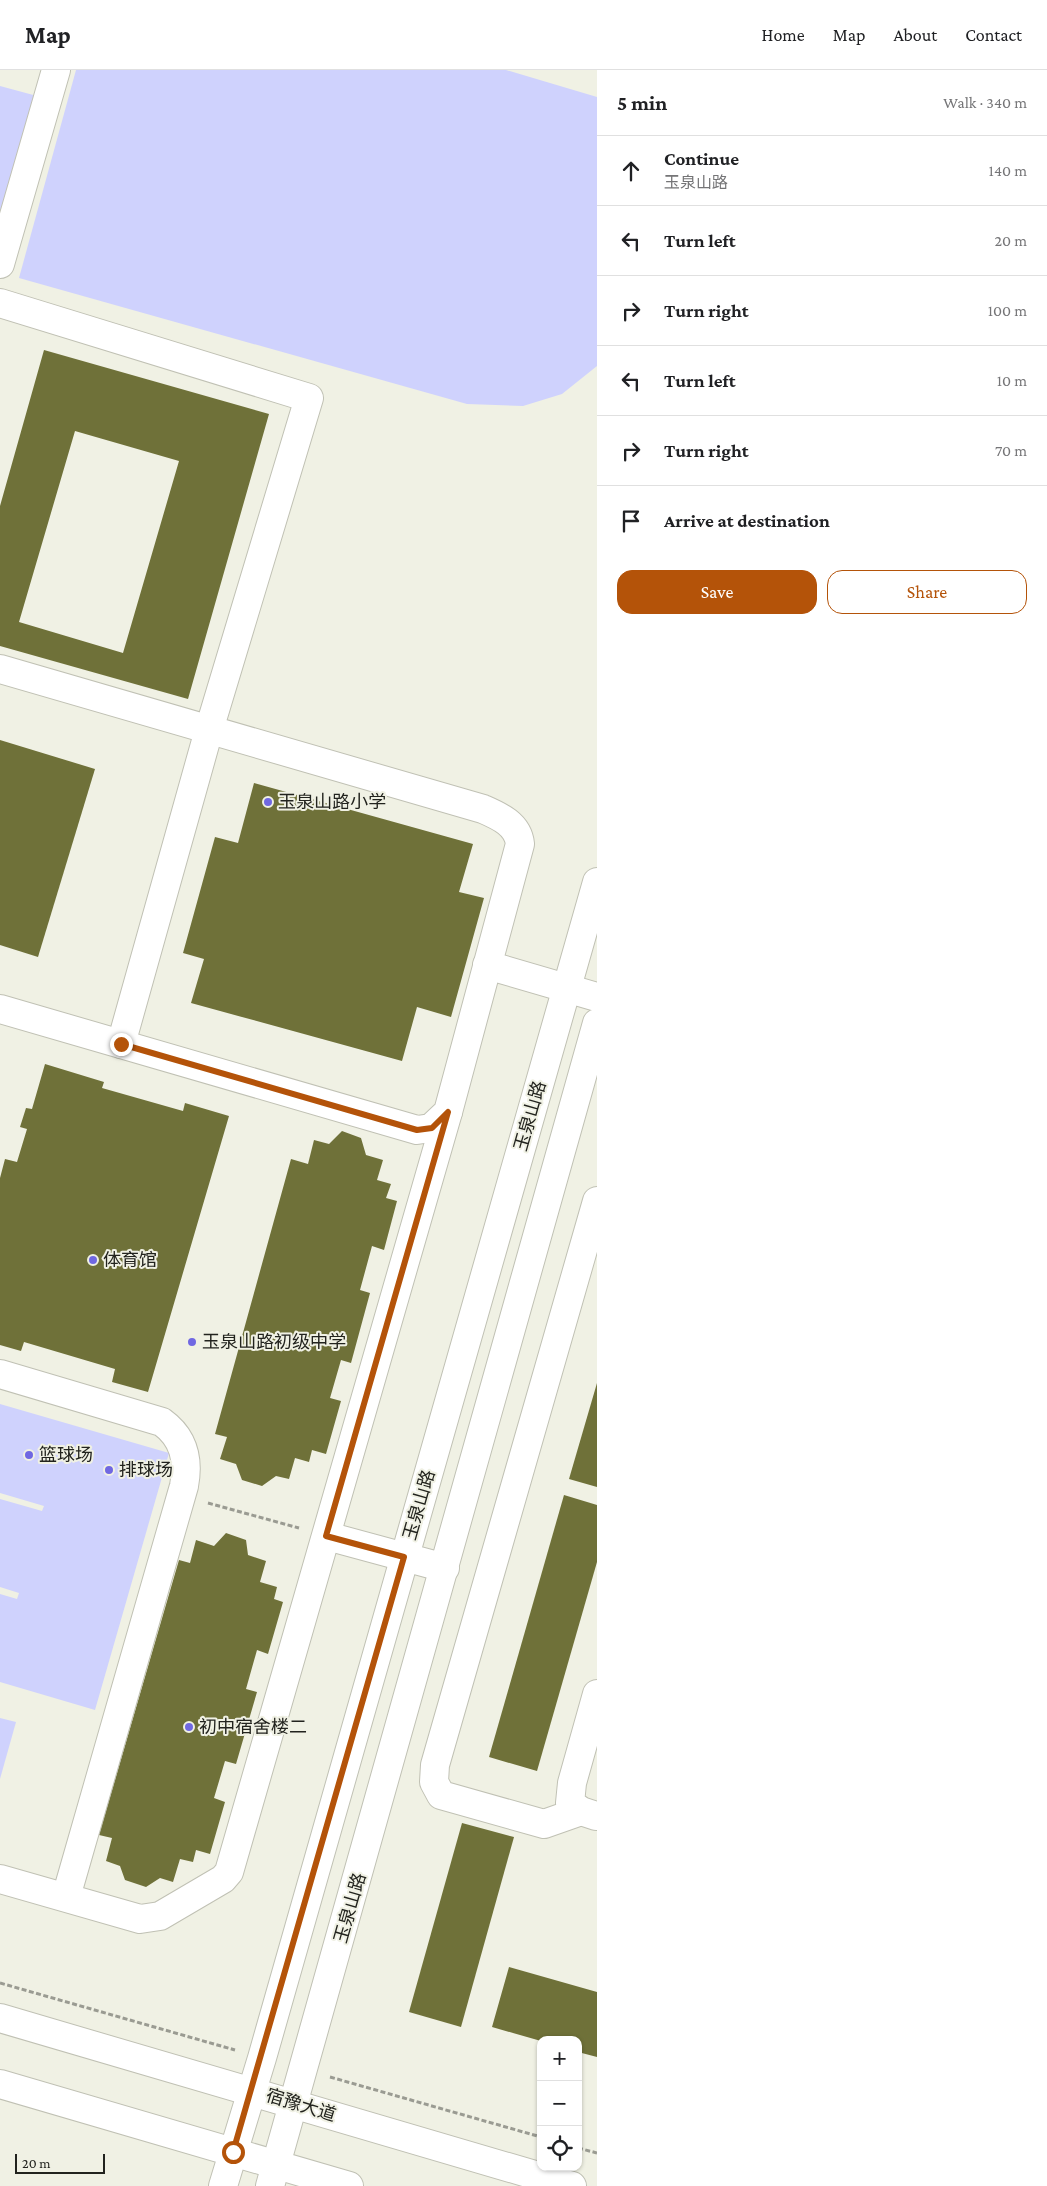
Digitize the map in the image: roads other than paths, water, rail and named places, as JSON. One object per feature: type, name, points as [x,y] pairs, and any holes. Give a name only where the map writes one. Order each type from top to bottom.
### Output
[{"type":"street","points":[[0,264],[56,70]]},
{"type":"street","points":[[0,303],[309,398],[209,730],[121,1044]]},
{"type":"street","points":[[0,669],[483,809],[504,819],[519,835],[520,844],[448,1112],[230,1872],[223,1879],[152,1919],[140,1919],[0,1879]]},
{"type":"street","name":"玉泉山路","points":[[223,2186],[252,2091],[597,882]]},
{"type":"street","points":[[487,965],[597,997]]},
{"type":"street","points":[[0,1009],[417,1130],[432,1128],[448,1112]]},
{"type":"street","name":"玉泉山路","points":[[274,2175],[597,1023]]},
{"type":"street","points":[[589,1814],[544,1824],[441,1795],[434,1782],[435,1765],[597,1201]]},
{"type":"street","points":[[0,1374],[162,1422],[175,1434],[185,1455],[186,1476],[181,1496],[66,1898]]},
{"type":"street","points":[[326,1536],[445,1568]]},
{"type":"street","points":[[589,1814],[570,1803],[572,1783],[597,1694]]},
{"type":"street","name":"宿豫大道","points":[[0,2018],[295,2103],[572,2186]]},
{"type":"street","points":[[0,2084],[233,2152],[274,2175],[349,2186]]},
{"type":"place","name":"玉泉山路小学","points":[[268,802]]},
{"type":"place","name":"体育馆","points":[[93,1260]]},
{"type":"place","name":"玉泉山路初级中学","points":[[192,1342]]},
{"type":"place","name":"篮球场","points":[[29,1455]]},
{"type":"place","name":"排球场","points":[[109,1470]]},
{"type":"place","name":"初中宿舍楼二","points":[[189,1727]]}]
